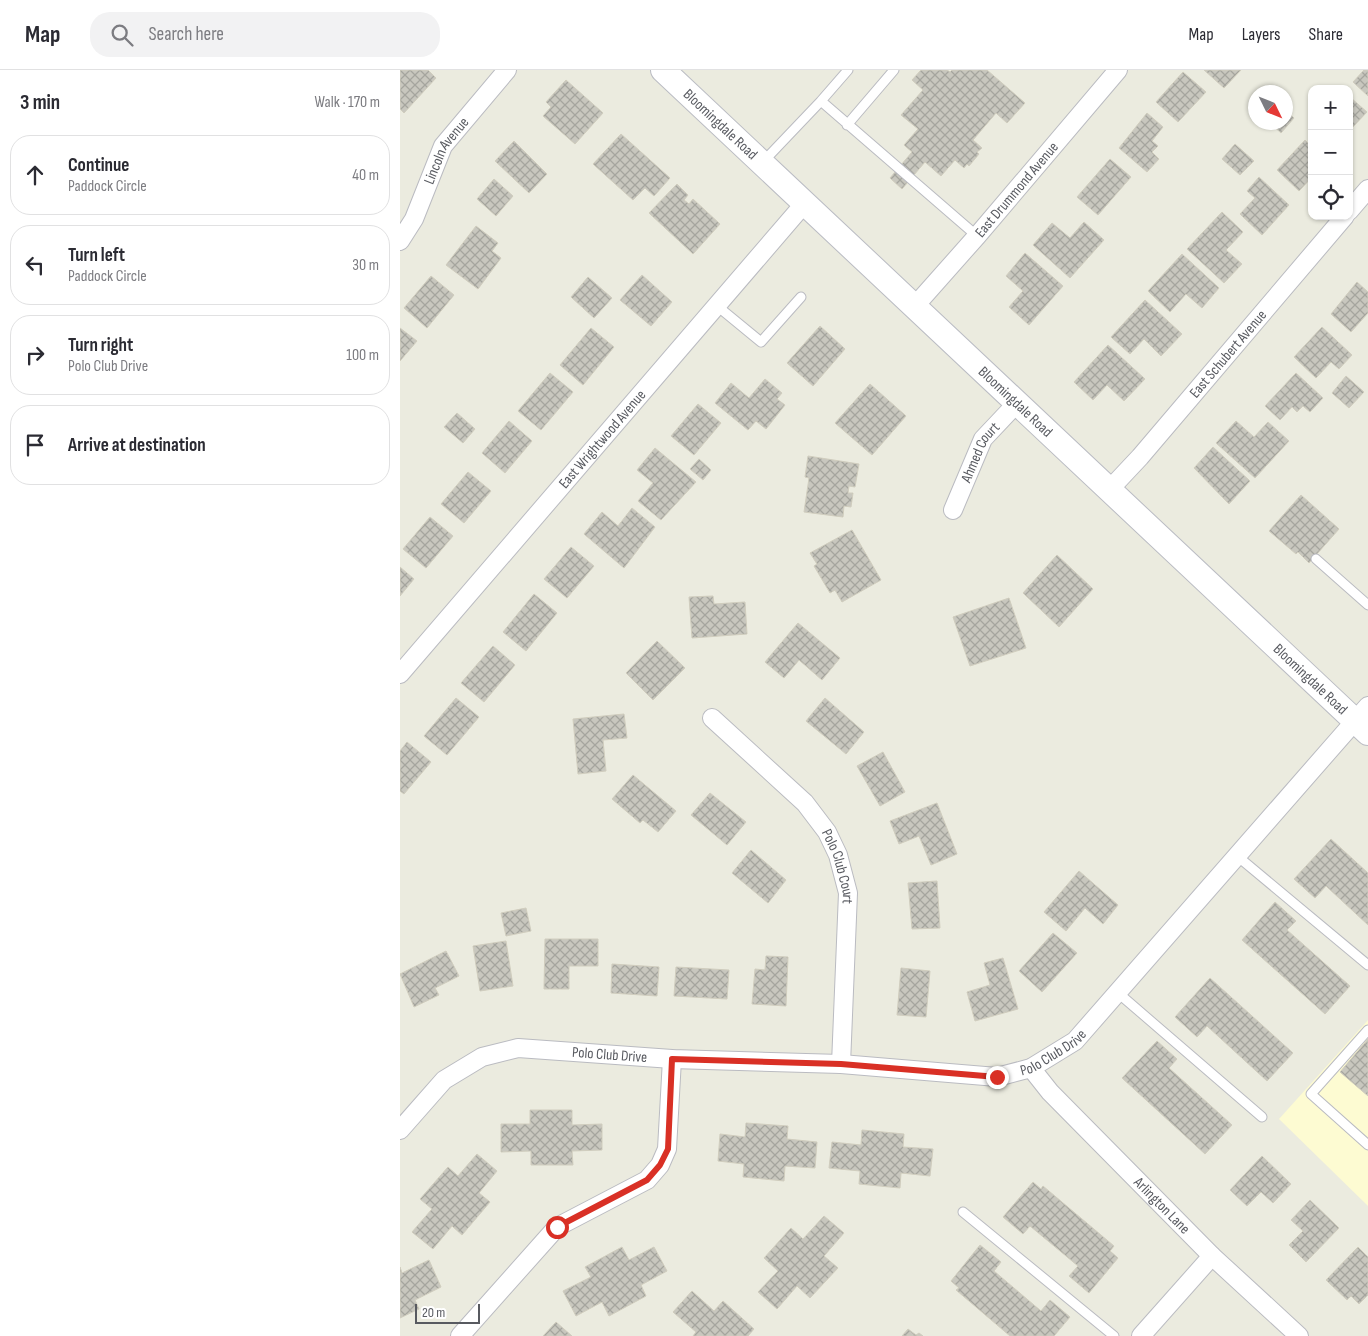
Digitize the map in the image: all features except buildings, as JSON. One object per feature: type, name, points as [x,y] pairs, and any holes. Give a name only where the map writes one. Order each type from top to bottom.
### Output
[{"type":"main road","name":"Bloomingdale Road","points":[[663,70],[1109,490],[1364,720]]},
{"type":"street","name":"Lincoln Avenue","points":[[400,241],[414,219],[432,168],[443,146],[507,70]]},
{"type":"street","name":"East Drummond Avenue","points":[[914,307],[1118,70]]},
{"type":"street","points":[[1353,206],[1368,189]]},
{"type":"street","name":"East Wrightwood Avenue","points":[[400,674],[804,204]]},
{"type":"street","name":"East Schubert Avenue","points":[[1109,490],[1342,220]]},
{"type":"street","name":"Ahmed Court","points":[[952,510],[983,439],[1017,402]]},
{"type":"street","name":"Polo Club Court","points":[[712,718],[805,802],[827,832],[838,855],[848,893],[841,1064]]},
{"type":"street","name":"Polo Club Drive","points":[[400,1130],[444,1080],[482,1057],[518,1048],[672,1059],[841,1064],[997,1077],[1031,1068],[1075,1041],[1236,855],[1364,720]]},
{"type":"street","points":[[460,1336],[557,1227],[647,1180],[660,1165],[668,1149],[672,1059]]},
{"type":"street","name":"Arlington Lane","points":[[1031,1068],[1050,1092],[1212,1256],[1299,1336]]},
{"type":"street","points":[[1141,1336],[1212,1256]]},
{"type":"lane","points":[[762,163],[848,70]]},
{"type":"lane","points":[[847,124],[894,70]]},
{"type":"lane","points":[[821,101],[977,236]]},
{"type":"lane","points":[[716,305],[761,342],[801,297]]},
{"type":"lane","points":[[1316,559],[1368,605]]},
{"type":"lane","points":[[1236,855],[1368,965]]},
{"type":"lane","points":[[1117,992],[1262,1117]]},
{"type":"lane","points":[[1368,1030],[1312,1094],[1368,1145]]},
{"type":"lane","points":[[963,1212],[1114,1336]]},
{"type":"shaded area","points":[[1368,1020],[1368,1206],[1279,1119]]},
{"type":"route","points":[[557,1227],[647,1180],[660,1165],[668,1149],[672,1059],[841,1064],[997,1077]]}]
